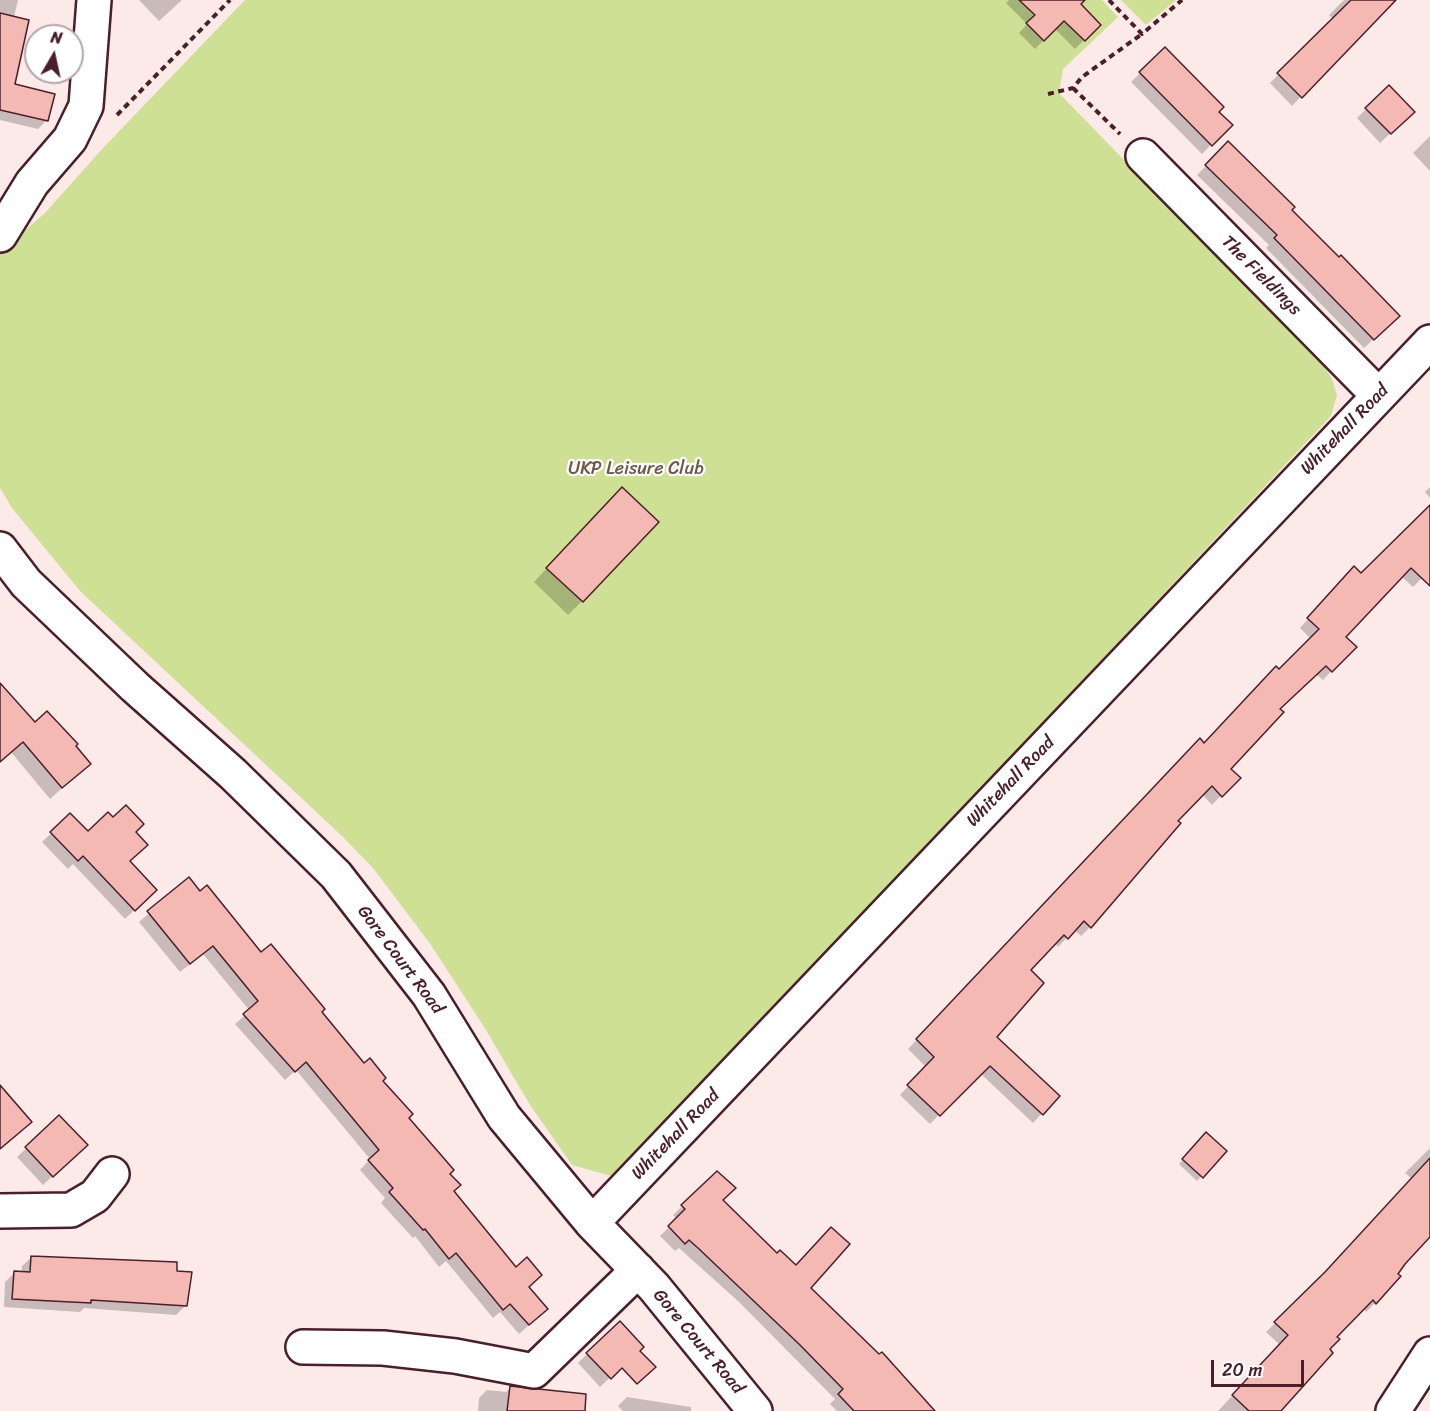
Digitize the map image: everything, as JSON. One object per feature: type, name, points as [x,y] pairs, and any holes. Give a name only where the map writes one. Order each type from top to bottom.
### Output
[{"type":"street","points":[[0,235],[32,183],[70,139],[86,106],[94,0]]},
{"type":"street","name":"The Fieldings","points":[[1143,156],[1378,395]]},
{"type":"street","name":"Whitehall Road","points":[[592,1223],[1430,342]]},
{"type":"street","name":"Gore Court Road","points":[[0,549],[34,591],[135,687],[233,774],[336,875],[429,995],[504,1117],[592,1223],[638,1270],[755,1411]]},
{"type":"street","points":[[0,1211],[71,1210],[95,1196],[112,1174]]},
{"type":"street","points":[[303,1347],[383,1348],[455,1356],[534,1371],[638,1270]]},
{"type":"street","points":[[1393,1411],[1430,1354]]},
{"type":"path","points":[[1109,0],[1142,34]]},
{"type":"path","points":[[1048,94],[1073,88],[1082,77],[1142,34],[1182,0]]},
{"type":"path","points":[[1073,88],[1143,156]]},
{"type":"green space","name":"UKP Leisure Club","points":[[245,0],[1102,0],[1118,17],[1063,69],[1059,93],[1324,366],[1332,379],[1337,395],[1331,416],[615,1177],[572,1165],[530,1105],[486,1030],[431,945],[373,868],[342,836],[80,591],[12,508],[0,488],[0,252],[45,213],[103,148]]},
{"type":"green space","points":[[1121,0],[1176,0],[1146,25]]},
{"type":"building","points":[[1019,0],[1085,0],[1081,4],[1101,25],[1085,41],[1064,21],[1044,41],[1026,23],[1035,15]]},
{"type":"building","points":[[1351,0],[1396,0],[1302,98],[1277,73]]},
{"type":"building","points":[[0,13],[29,20],[28,24],[24,24],[24,43],[15,84],[55,94],[48,121],[0,110]]},
{"type":"building","points":[[1165,47],[1224,107],[1219,112],[1233,125],[1212,146],[1139,72]]},
{"type":"building","points":[[1389,85],[1415,112],[1391,134],[1365,108]]},
{"type":"building","points":[[1228,141],[1295,207],[1292,210],[1339,257],[1341,255],[1400,316],[1374,340],[1274,238],[1277,235],[1205,165]]},
{"type":"building","points":[[622,487],[659,522],[583,602],[546,568]]},
{"type":"building","points":[[1430,505],[1430,586],[1411,568],[1346,637],[1357,647],[1332,672],[1326,666],[1280,709],[1284,712],[1231,769],[1241,778],[1222,797],[1212,786],[1178,821],[1181,823],[1091,928],[1084,921],[1068,939],[1064,935],[1031,970],[1044,983],[997,1037],[1060,1096],[1043,1115],[990,1066],[940,1116],[907,1085],[934,1057],[916,1039],[1200,738],[1204,743],[1276,666],[1279,669],[1319,629],[1307,618],[1354,566],[1361,573]]},
{"type":"building","points":[[0,683],[35,722],[47,711],[78,744],[76,746],[91,764],[62,788],[23,742],[0,762]]},
{"type":"building","points":[[126,805],[144,824],[136,832],[148,845],[130,861],[157,890],[135,911],[83,856],[78,861],[50,832],[70,813],[88,831],[108,812],[113,817]]},
{"type":"building","points":[[189,877],[200,891],[207,885],[261,952],[271,944],[325,1009],[322,1012],[364,1063],[370,1058],[386,1078],[383,1081],[413,1114],[409,1118],[454,1170],[450,1174],[461,1185],[454,1191],[516,1267],[527,1257],[542,1275],[529,1287],[548,1309],[529,1325],[510,1304],[503,1310],[456,1253],[449,1259],[425,1229],[423,1230],[389,1192],[393,1188],[368,1160],[379,1150],[306,1062],[295,1072],[243,1014],[258,1001],[213,946],[190,964],[147,911]]},
{"type":"building","points":[[0,1085],[32,1122],[0,1149]]},
{"type":"building","points":[[59,1115],[88,1145],[53,1177],[25,1147]]},
{"type":"building","points":[[1206,1132],[1227,1151],[1203,1178],[1182,1159]]},
{"type":"building","points":[[1430,1158],[1430,1237],[1405,1264],[1398,1274],[1401,1276],[1376,1304],[1373,1300],[1337,1337],[1340,1339],[1330,1349],[1333,1353],[1281,1411],[1249,1411],[1232,1395],[1288,1335],[1274,1322],[1325,1272]]},
{"type":"building","points":[[717,1171],[736,1188],[723,1200],[777,1253],[780,1250],[796,1265],[831,1227],[850,1244],[811,1288],[879,1354],[882,1352],[935,1411],[854,1411],[838,1394],[843,1389],[800,1345],[698,1248],[689,1240],[685,1244],[668,1226],[685,1209],[681,1205]]},
{"type":"building","points":[[31,1256],[177,1262],[177,1271],[192,1272],[187,1306],[91,1300],[91,1303],[12,1299],[14,1271],[30,1272]]},
{"type":"building","points":[[620,1321],[644,1347],[640,1351],[656,1367],[637,1384],[622,1368],[611,1379],[586,1353]]},
{"type":"building","points":[[510,1386],[586,1394],[585,1411],[507,1411]]}]
